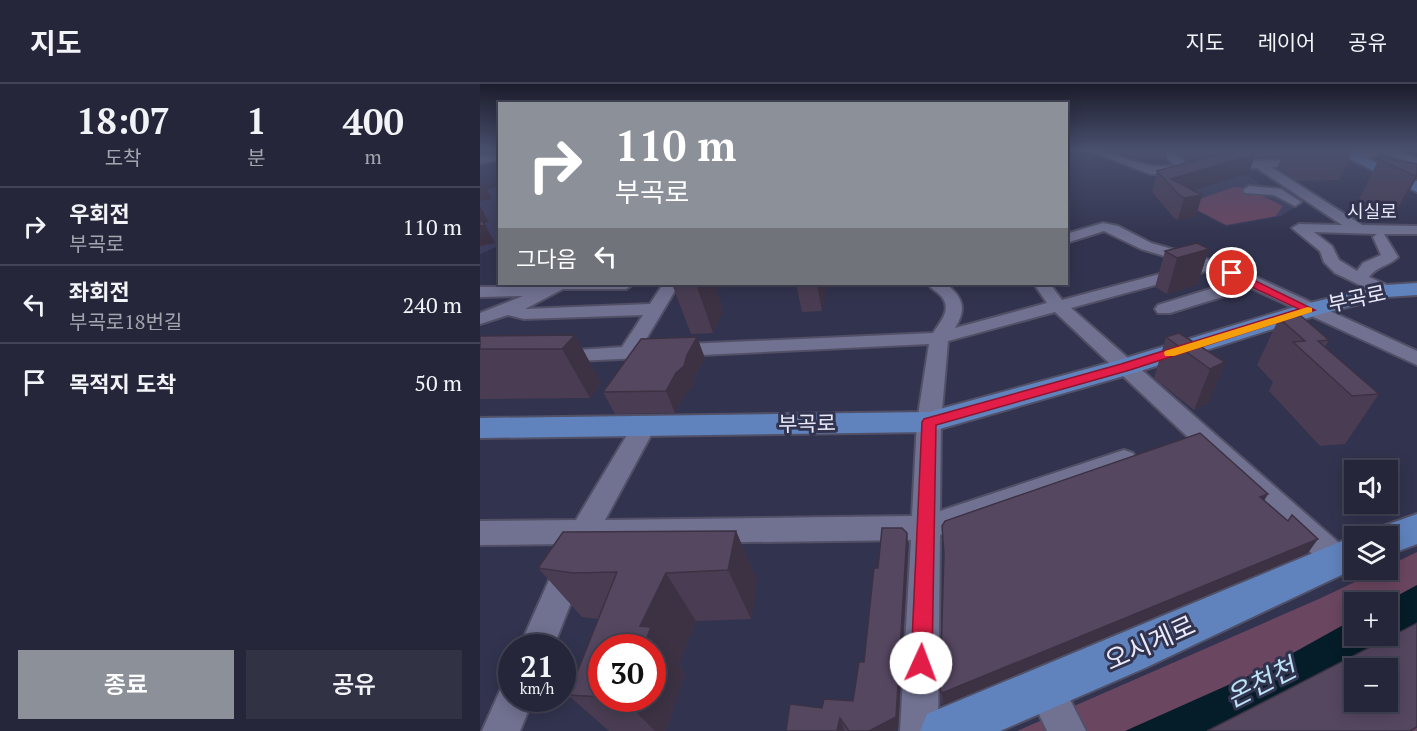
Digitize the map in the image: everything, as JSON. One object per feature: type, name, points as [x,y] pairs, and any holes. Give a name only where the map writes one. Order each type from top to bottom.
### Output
[{"type":"main road","name":"시실로","points":[[1403,180],[1417,187]]},
{"type":"main road","name":"부곡로","points":[[480,428],[929,422],[1125,367],[1309,310],[1386,291],[1417,290]]},
{"type":"main road","points":[[1398,536],[1417,529]]},
{"type":"main road","name":"오시게로","points":[[944,731],[1130,653],[1344,555]]},
{"type":"street","points":[[1283,180],[1360,230]]},
{"type":"street","points":[[1249,190],[1276,192],[1299,205],[1310,221],[1327,229]]},
{"type":"street","points":[[1068,238],[1077,234],[1110,228],[1146,246],[1211,265],[1252,282],[1417,359]]},
{"type":"street","name":"시실로","points":[[1360,279],[1341,270],[1332,262],[1327,249],[1299,228],[1417,230]]},
{"type":"street","points":[[1380,237],[1390,257],[1368,266],[1360,279],[1386,291]]},
{"type":"street","points":[[537,357],[939,338],[1211,265]]},
{"type":"street","points":[[1164,309],[1252,282]]},
{"type":"street","points":[[628,352],[670,285]]},
{"type":"street","points":[[919,731],[929,422],[939,338],[953,316],[954,306],[949,294],[937,285]]},
{"type":"street","points":[[1042,285],[1058,306],[1125,367],[1188,437],[1344,554]]},
{"type":"street","points":[[480,292],[553,287]]},
{"type":"street","points":[[480,319],[510,309],[553,287]]},
{"type":"street","points":[[510,309],[524,314],[654,309]]},
{"type":"street","points":[[542,634],[584,532],[644,426]]},
{"type":"street","points":[[480,533],[925,528],[1144,452]]},
{"type":"street","points":[[1046,689],[1067,731]]},
{"type":"street","points":[[501,731],[509,712]]},
{"type":"shaded area","points":[[1188,180],[1255,180],[1295,207],[1281,216],[1226,226],[1153,188]]},
{"type":"shaded area","points":[[498,187],[498,246],[480,254],[480,191]]},
{"type":"shaded area","points":[[1234,187],[1246,188],[1283,206],[1276,216],[1226,225],[1186,204]]},
{"type":"shaded area","points":[[1417,552],[1417,731],[1017,731],[1359,580],[1398,580],[1398,561]]},
{"type":"water","name":"온천천","points":[[1417,585],[1417,629],[1398,638],[1398,595]]},
{"type":"water","name":"온천천","points":[[1344,625],[1344,646],[1383,646],[1359,658],[1344,658],[1344,666],[1213,731],[1125,731],[1264,669]]},
{"type":"building","points":[[1165,180],[1173,180],[1202,195],[1184,198]]},
{"type":"building","points":[[1197,243],[1209,249],[1177,258],[1165,251]]},
{"type":"building","points":[[1301,316],[1329,340],[1318,341],[1379,394],[1352,396],[1293,342],[1305,341],[1279,318]]},
{"type":"building","points":[[1179,333],[1225,362],[1210,369],[1166,337]]},
{"type":"building","points":[[575,335],[562,349],[480,349],[480,336]]},
{"type":"building","points":[[697,337],[684,366],[676,373],[666,391],[603,392],[641,339]]},
{"type":"building","points":[[1200,433],[1268,494],[1260,497],[1288,521],[1292,515],[1318,539],[942,693],[940,690],[944,554],[942,526],[945,521]]},
{"type":"building","points":[[882,528],[902,528],[907,533],[896,717],[869,731],[849,731],[840,718],[837,731],[786,731],[790,704],[822,708],[824,699],[853,701],[859,662],[864,662],[874,568],[878,568]]},
{"type":"building","points":[[736,531],[728,570],[666,573],[640,626],[651,627],[648,634],[592,634],[617,572],[573,573],[538,568],[563,532]]},
{"type":"building","points":[[1417,623],[1417,727],[1410,731],[1207,731],[1344,661],[1344,712],[1398,712],[1398,658],[1349,658],[1372,646],[1398,646],[1398,633]]},
{"type":"building","points":[[588,645],[588,696],[576,695],[576,675]]},
{"type":"slow traffic","points":[[1170,353],[1308,310]]},
{"type":"route","points":[[921,663],[929,422],[1125,367],[1309,310],[1232,273]]}]
